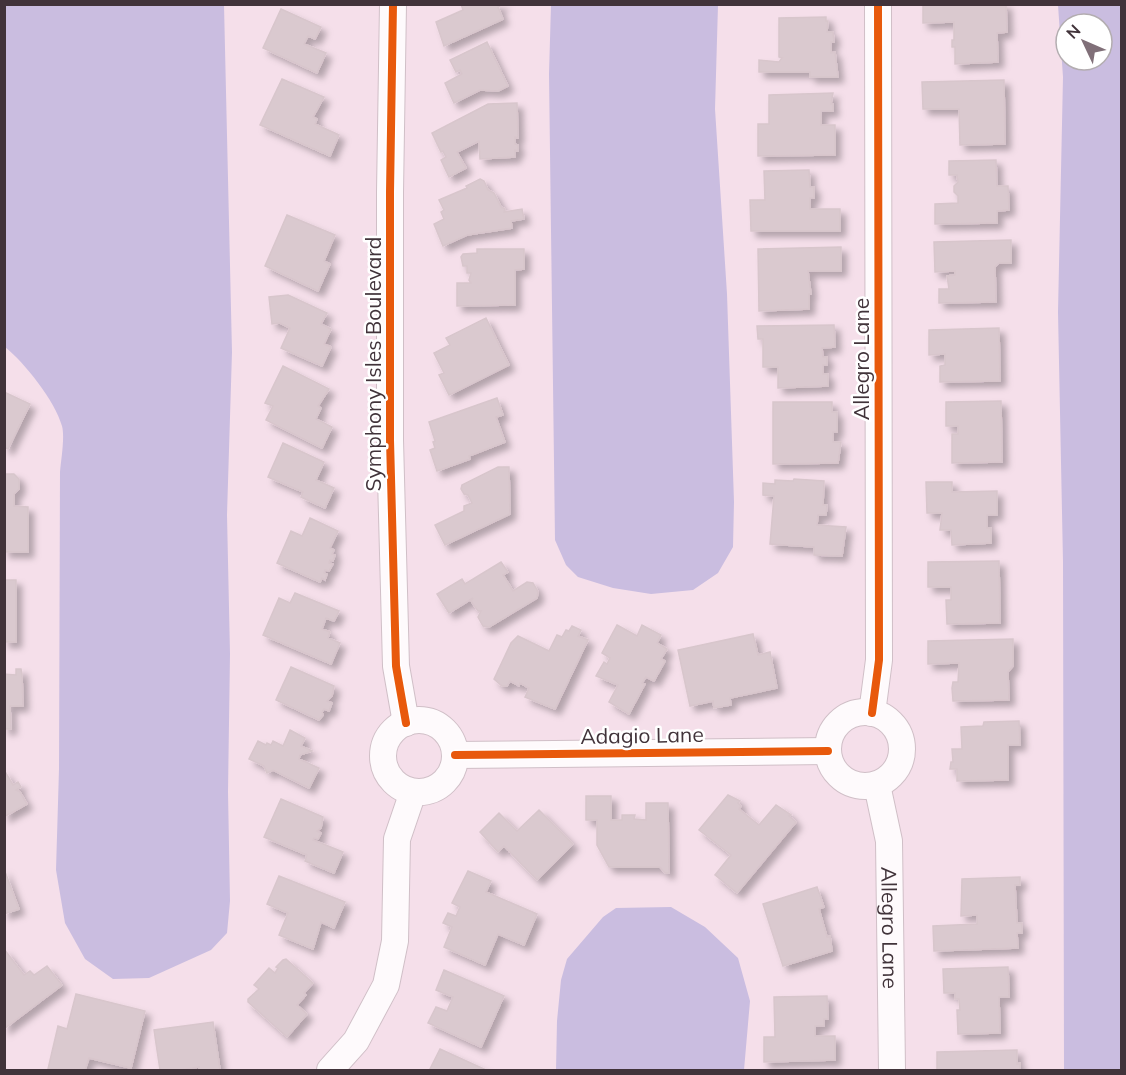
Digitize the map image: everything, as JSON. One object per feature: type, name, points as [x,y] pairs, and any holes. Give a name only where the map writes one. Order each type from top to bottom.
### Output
[{"type":"street","name":"Symphony Isles Boulevard","points":[[393,4],[390,440],[396,666],[405,723]]},
{"type":"street","name":"Allegro Lane","points":[[872,713],[879,660],[878,4]]},
{"type":"street","points":[[856,713],[872,713],[888,719],[896,727],[903,748],[897,769],[888,778],[877,785],[864,787],[852,784],[841,777],[833,767],[828,751],[831,735],[837,725],[856,713]]},
{"type":"street","points":[[416,720],[437,724],[452,740],[456,755],[452,772],[445,781],[431,790],[413,792],[401,788],[392,780],[385,769],[383,757],[384,746],[396,728],[416,720]]},
{"type":"street","name":"Adagio Lane","points":[[456,755],[828,751]]},
{"type":"street","name":"Allegro Lane","points":[[877,785],[889,841],[892,1071]]},
{"type":"street","points":[[330,1071],[356,1041],[386,985],[395,942],[398,839],[413,792]]},
{"type":"shaded area","points":[[4,5],[224,5],[232,352],[227,515],[230,654],[228,792],[230,901],[227,933],[211,950],[149,978],[113,979],[85,959],[65,923],[56,870],[59,769],[60,472],[63,431],[46,394],[30,372],[5,347]]},
{"type":"shaded area","points":[[551,5],[718,5],[715,109],[727,294],[734,502],[733,547],[718,573],[693,590],[651,594],[613,588],[578,577],[566,565],[555,540],[549,74]]},
{"type":"shaded area","points":[[1058,5],[1121,5],[1121,1070],[1064,1070],[1063,562],[1058,312],[1063,72],[1114,72],[1114,12],[1058,12]]},
{"type":"shaded area","points":[[671,907],[705,927],[738,958],[750,1001],[744,1070],[556,1070],[561,980],[567,959],[603,917],[616,908]]},
{"type":"building","points":[[461,4],[503,4],[498,7],[503,19],[444,46],[436,22],[463,10]]},
{"type":"building","points":[[923,4],[1006,4],[1007,32],[997,33],[998,62],[955,64],[955,47],[952,47],[954,22],[923,23]]},
{"type":"building","points":[[281,9],[321,27],[315,39],[308,36],[304,44],[326,53],[317,73],[263,48]]},
{"type":"building","points":[[826,17],[827,32],[833,32],[834,42],[831,42],[831,53],[835,52],[838,77],[810,77],[810,72],[759,72],[759,60],[779,62],[782,58],[779,57],[779,18]]},
{"type":"building","points":[[487,42],[508,86],[498,91],[480,90],[454,103],[445,83],[462,74],[460,70],[456,72],[450,60]]},
{"type":"building","points":[[282,79],[324,97],[313,117],[317,119],[315,124],[339,135],[330,156],[260,125]]},
{"type":"building","points":[[1004,80],[1005,144],[960,145],[959,109],[923,109],[922,82]]},
{"type":"building","points":[[833,93],[831,104],[833,104],[833,111],[821,111],[821,125],[835,125],[835,155],[758,156],[758,124],[769,124],[769,95]]},
{"type":"building","points":[[517,103],[518,138],[515,137],[515,144],[518,145],[518,151],[515,150],[515,157],[480,159],[479,141],[457,152],[466,168],[449,177],[441,160],[446,157],[432,133],[488,104]]},
{"type":"building","points":[[996,160],[997,186],[1008,186],[1009,210],[997,211],[997,223],[935,224],[935,204],[958,203],[958,196],[954,192],[954,186],[958,182],[957,175],[949,175],[949,161]]},
{"type":"building","points":[[809,170],[810,187],[814,187],[814,198],[810,198],[810,209],[840,209],[840,231],[751,231],[750,200],[765,200],[764,171]]},
{"type":"building","points":[[480,179],[484,181],[488,190],[494,193],[501,207],[505,209],[504,212],[522,209],[524,219],[511,221],[512,228],[467,235],[443,246],[434,224],[444,219],[441,212],[444,210],[439,200],[467,188],[466,186]]},
{"type":"building","points":[[287,215],[335,235],[324,261],[330,264],[318,291],[265,266]]},
{"type":"building","points":[[1011,240],[1011,263],[999,263],[995,267],[996,302],[939,303],[939,289],[949,289],[947,276],[955,275],[955,271],[935,272],[934,242]]},
{"type":"building","points":[[841,247],[841,271],[808,271],[811,294],[809,294],[809,309],[759,311],[758,249]]},
{"type":"building","points":[[477,249],[524,249],[524,269],[515,270],[515,305],[457,306],[457,283],[471,283],[469,280],[471,273],[467,273],[467,266],[463,266],[461,257],[463,254],[477,253]]},
{"type":"building","points":[[288,295],[327,313],[321,324],[331,329],[324,344],[331,347],[322,366],[281,348],[290,328],[280,323],[272,324],[269,297]]},
{"type":"building","points":[[486,318],[509,365],[449,395],[439,375],[444,373],[434,353],[450,345],[446,338]]},
{"type":"building","points":[[834,325],[835,347],[822,348],[823,357],[827,357],[827,365],[823,365],[823,374],[828,374],[828,386],[778,388],[778,367],[763,367],[763,339],[758,339],[757,326]]},
{"type":"building","points":[[999,328],[1000,381],[940,382],[940,366],[945,365],[945,354],[929,355],[929,330]]},
{"type":"building","points":[[283,366],[329,389],[318,406],[321,408],[316,419],[332,427],[322,448],[266,420],[273,406],[265,403]]},
{"type":"building","points":[[4,392],[30,404],[8,449],[4,447]]},
{"type":"building","points":[[497,398],[503,415],[496,417],[505,442],[469,456],[470,459],[437,471],[430,450],[435,448],[433,442],[435,441],[429,422]]},
{"type":"building","points":[[1001,401],[1002,462],[952,463],[952,434],[958,434],[958,426],[946,426],[946,402]]},
{"type":"building","points":[[773,402],[832,402],[832,412],[837,412],[837,432],[833,432],[833,442],[841,442],[838,463],[773,464]]},
{"type":"building","points":[[283,443],[324,462],[316,480],[334,488],[325,508],[301,497],[303,492],[268,477]]},
{"type":"building","points":[[498,467],[509,467],[510,514],[445,545],[435,525],[464,511],[464,506],[472,503],[461,489],[462,485]]},
{"type":"building","points":[[4,474],[14,474],[19,479],[19,489],[14,494],[14,506],[28,507],[28,552],[4,552]]},
{"type":"building","points":[[794,479],[824,481],[823,505],[827,505],[826,515],[818,515],[817,525],[846,527],[842,556],[814,555],[814,547],[770,544],[774,496],[763,495],[763,483],[775,484],[775,480],[793,481]]},
{"type":"building","points":[[926,482],[952,482],[952,492],[997,491],[997,515],[987,515],[987,528],[991,528],[991,543],[952,545],[951,530],[940,530],[942,513],[927,513]]},
{"type":"building","points":[[310,518],[338,531],[330,548],[334,550],[332,554],[335,555],[333,561],[330,560],[329,563],[333,564],[329,571],[325,570],[324,573],[327,574],[325,580],[322,578],[320,582],[277,563],[291,531],[302,536]]},
{"type":"building","points":[[999,561],[1000,623],[947,624],[946,600],[951,600],[951,587],[928,587],[928,562]]},
{"type":"building","points":[[501,562],[508,572],[503,575],[513,591],[527,582],[533,583],[538,592],[537,598],[489,627],[483,626],[478,617],[481,611],[478,611],[471,601],[473,598],[449,613],[437,594],[462,579],[465,584]]},
{"type":"building","points":[[4,580],[16,580],[16,642],[4,642]]},
{"type":"building","points":[[295,593],[339,611],[334,621],[326,618],[322,629],[330,632],[328,638],[340,643],[331,664],[263,635],[279,598],[290,603]]},
{"type":"building","points":[[617,625],[637,636],[642,625],[661,635],[657,643],[667,649],[661,659],[665,661],[654,681],[646,677],[642,683],[645,684],[629,714],[609,702],[618,685],[596,676],[604,662],[607,664],[610,658],[602,653]]},
{"type":"building","points":[[572,626],[581,630],[578,636],[588,640],[555,709],[525,697],[529,688],[520,683],[519,686],[510,681],[507,686],[502,686],[494,679],[511,643],[518,636],[549,651],[557,635],[562,637]]},
{"type":"building","points":[[753,634],[758,655],[770,652],[777,688],[730,698],[731,705],[714,708],[713,701],[690,706],[678,650]]},
{"type":"building","points":[[1013,639],[1013,666],[1008,672],[1009,700],[953,701],[952,688],[953,682],[958,682],[959,663],[928,664],[928,641]]},
{"type":"building","points":[[291,667],[334,686],[332,696],[327,701],[332,703],[329,711],[324,709],[319,720],[276,700]]},
{"type":"building","points":[[16,669],[21,669],[22,674],[23,706],[10,706],[11,729],[4,729],[4,674],[16,675]]},
{"type":"building","points":[[1019,721],[1020,745],[1008,745],[1008,780],[957,781],[957,769],[950,769],[951,762],[953,762],[952,749],[962,749],[961,727],[983,726],[984,722]]},
{"type":"building","points":[[290,730],[305,738],[301,746],[312,751],[300,755],[299,759],[319,768],[309,788],[273,770],[267,773],[264,766],[249,759],[258,741],[271,745],[273,741],[283,746]]},
{"type":"building","points":[[4,770],[13,785],[18,782],[21,787],[16,790],[20,792],[27,804],[4,817]]},
{"type":"building","points":[[728,795],[740,801],[739,809],[759,825],[776,805],[791,815],[789,816],[796,822],[737,893],[715,875],[731,855],[699,830]]},
{"type":"building","points":[[586,796],[611,796],[611,820],[622,820],[622,815],[635,815],[634,819],[646,820],[646,803],[668,803],[669,873],[665,873],[660,867],[609,867],[597,845],[597,820],[586,820]]},
{"type":"building","points":[[281,799],[323,817],[321,828],[317,831],[321,833],[318,839],[313,840],[343,852],[334,873],[305,861],[307,855],[264,837]]},
{"type":"building","points":[[539,810],[573,844],[537,880],[504,846],[498,852],[480,832],[499,813],[517,831]]},
{"type":"building","points":[[4,869],[19,909],[4,914]]},
{"type":"building","points":[[468,871],[491,881],[486,892],[537,914],[524,945],[498,934],[485,965],[444,947],[452,927],[443,923],[448,913],[456,916],[460,907],[452,903]]},
{"type":"building","points":[[279,876],[345,902],[334,928],[321,922],[313,949],[279,935],[288,913],[267,904]]},
{"type":"building","points":[[1020,877],[1020,885],[1015,885],[1017,923],[1022,923],[1022,933],[1017,933],[1018,948],[934,951],[933,926],[977,924],[977,915],[961,916],[962,879]]},
{"type":"building","points":[[817,887],[824,907],[819,909],[827,937],[830,936],[832,951],[783,966],[763,904]]},
{"type":"building","points":[[4,949],[24,975],[30,971],[34,975],[47,966],[62,985],[4,1029]]},
{"type":"building","points":[[286,959],[313,983],[297,1005],[307,1014],[287,1037],[248,1002],[248,999],[259,989],[254,985],[269,968],[275,973],[278,968],[276,967]]},
{"type":"building","points":[[1008,967],[1009,997],[999,997],[1000,1033],[958,1034],[959,999],[955,999],[955,993],[944,993],[943,969]]},
{"type":"building","points":[[444,970],[504,996],[481,1047],[428,1023],[436,1007],[447,1011],[453,997],[436,990]]},
{"type":"building","points":[[76,994],[145,1011],[131,1068],[89,1058],[85,1070],[48,1069],[58,1026],[67,1029]]},
{"type":"building","points":[[827,996],[828,1019],[824,1019],[824,1026],[815,1026],[815,1036],[835,1036],[835,1060],[764,1062],[764,1037],[775,1037],[774,997]]},
{"type":"building","points":[[213,1022],[220,1070],[199,1070],[199,1067],[160,1070],[154,1030]]},
{"type":"building","points":[[440,1049],[486,1070],[432,1070],[430,1069]]},
{"type":"building","points":[[1017,1050],[1017,1064],[1020,1063],[1020,1070],[937,1070],[937,1052]]},
{"type":"cycle path","points":[[393,4],[390,440],[396,666],[406,723]]},
{"type":"cycle path","points":[[872,713],[879,660],[878,4]]},
{"type":"cycle path","points":[[455,755],[828,751]]}]
